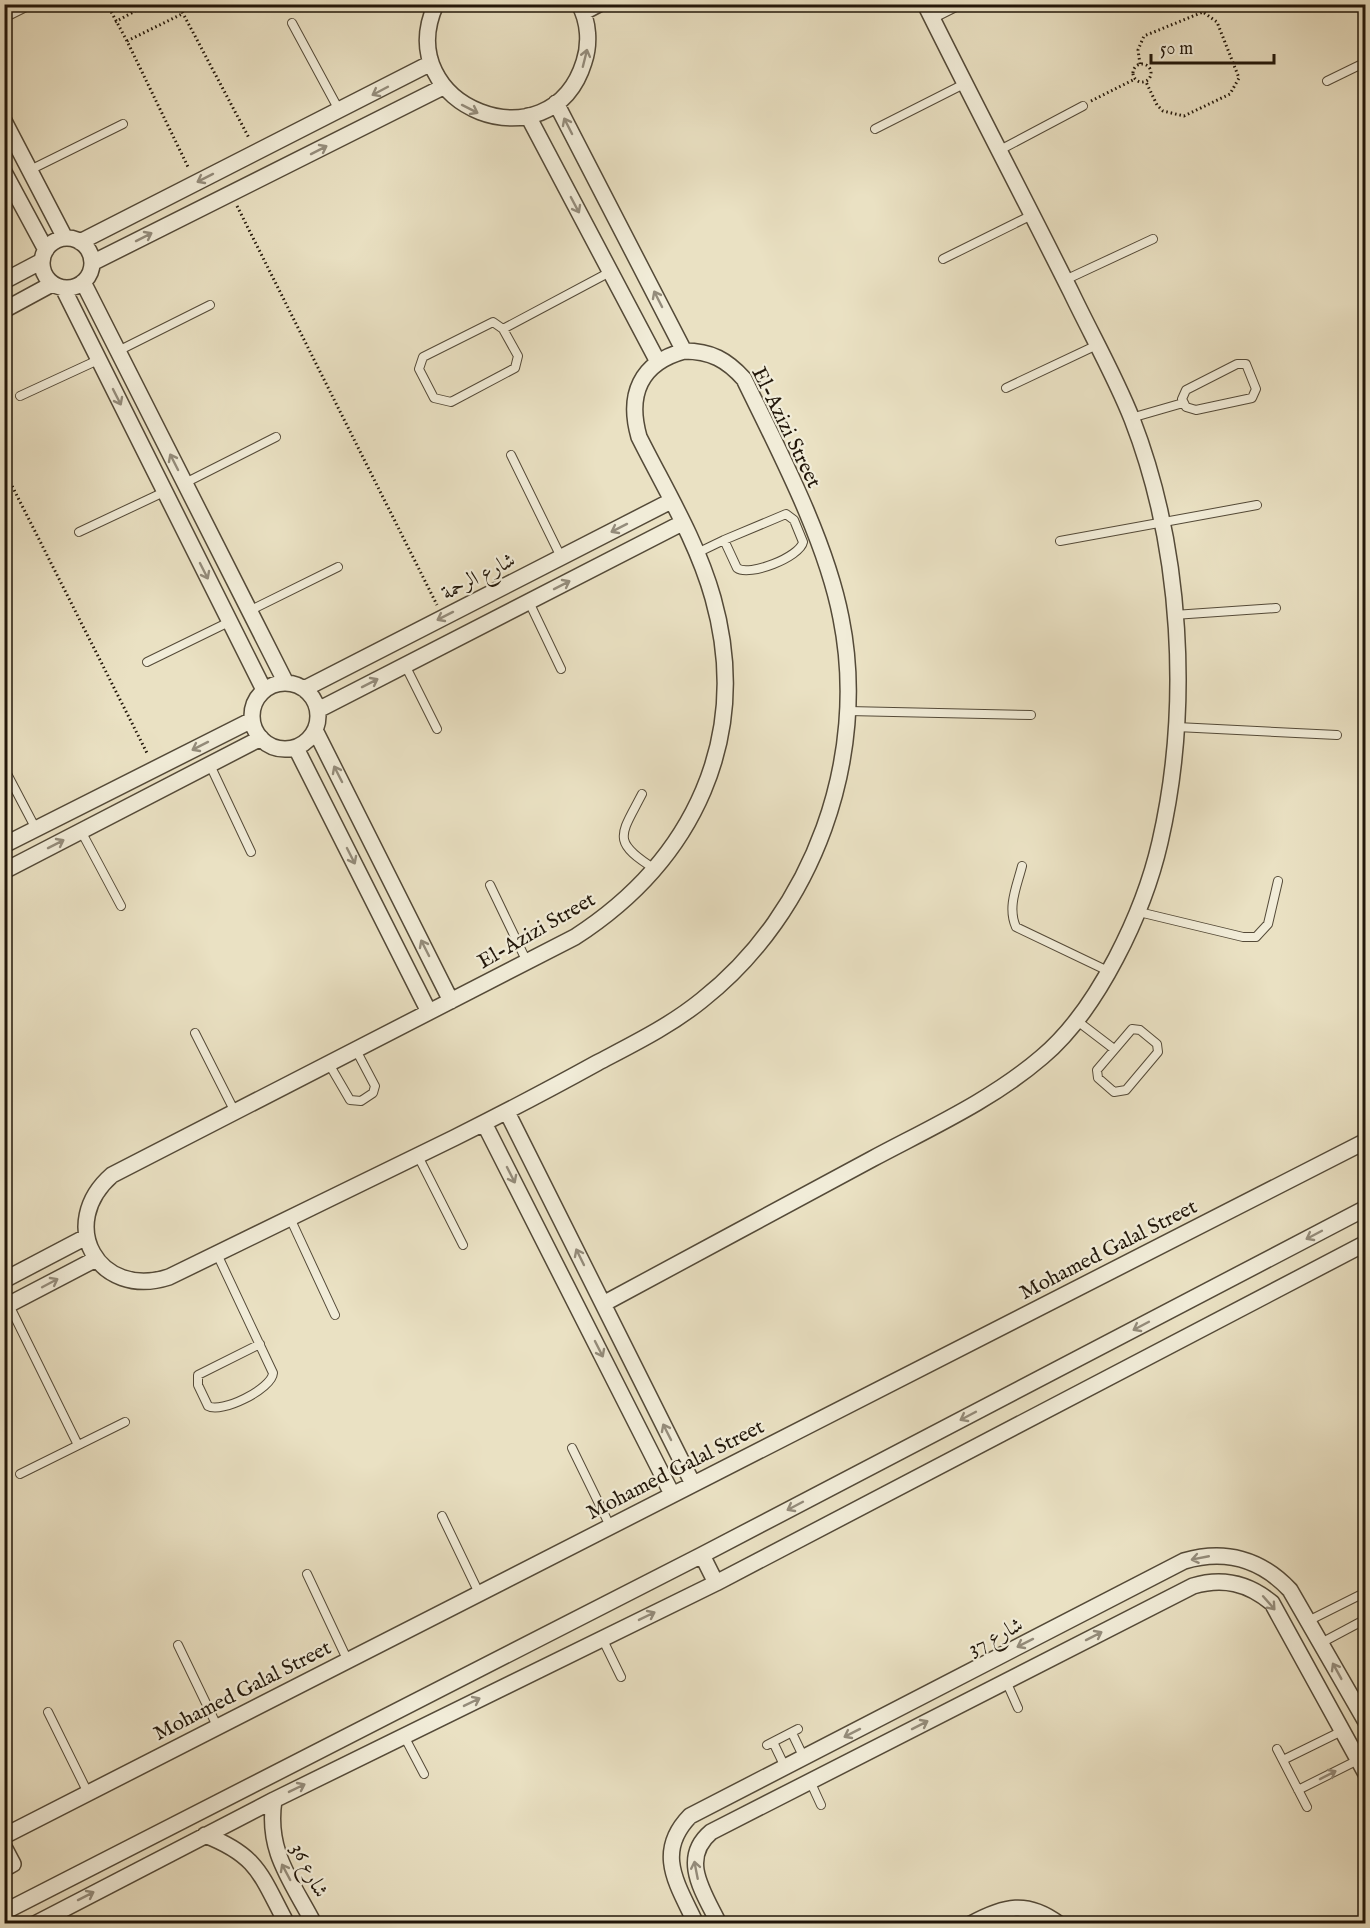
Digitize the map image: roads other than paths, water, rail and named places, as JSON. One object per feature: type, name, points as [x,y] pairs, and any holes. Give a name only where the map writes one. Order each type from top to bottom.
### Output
[{"type":"street","points":[[436,4],[431,15],[427,39],[431,63],[443,87],[460,104],[481,115],[504,119],[528,116],[556,103],[570,89],[581,72],[587,52],[588,32],[582,8],[599,4]]},
{"type":"street","points":[[603,1304],[985,1098],[1044,1056],[1076,1020],[1108,971],[1139,912],[1155,862],[1169,802],[1177,727],[1178,677],[1174,615],[1162,521],[1131,418],[1065,280],[925,4]]},
{"type":"street","points":[[80,242],[340,112],[431,63]]},
{"type":"street","points":[[4,310],[58,286],[77,286],[83,282],[92,263],[443,87]]},
{"type":"street","points":[[556,103],[684,351]]},
{"type":"street","points":[[528,116],[658,362]]},
{"type":"street","points":[[4,121],[65,238]]},
{"type":"street","points":[[6,177],[44,255],[44,274],[58,286],[98,360],[264,690]]},
{"type":"street","points":[[4,281],[44,255],[54,242],[65,238],[80,242],[89,251],[92,263]]},
{"type":"street","points":[[83,282],[286,683]]},
{"type":"street","name":"El-Azizi Street","points":[[684,351],[701,351],[718,356],[744,379],[779,451],[811,527],[841,616],[848,663],[848,711],[838,781],[817,849],[795,891],[769,930],[739,966],[704,999],[666,1026],[507,1112],[217,1254],[154,1282],[137,1283],[122,1279],[107,1271],[96,1259],[86,1237],[86,1219],[90,1202],[99,1187],[112,1176],[527,962],[605,918],[656,869],[677,841],[699,800],[718,744],[724,709],[723,639],[712,596],[697,553],[639,437],[633,417],[635,396],[643,377],[658,362],[684,351]]},
{"type":"street","name":"شارع الرحمة","points":[[304,689],[671,501]]},
{"type":"street","points":[[318,710],[682,523]]},
{"type":"street","points":[[286,683],[304,689],[315,702],[318,710],[315,730],[311,738],[296,748],[277,749],[261,738],[252,720],[257,699],[264,690],[286,683]]},
{"type":"street","points":[[4,845],[252,720]]},
{"type":"street","points":[[315,730],[451,1001]]},
{"type":"street","points":[[4,871],[261,738]]},
{"type":"street","points":[[296,748],[429,1012]]},
{"type":"street","points":[[507,1112],[693,1484]]},
{"type":"street","points":[[484,1123],[672,1494]]},
{"type":"street","name":"Mohamed Galal Street","points":[[4,1836],[1365,1141]]},
{"type":"street","points":[[4,1912],[702,1555],[1365,1208]]},
{"type":"street","points":[[4,1280],[86,1237]]},
{"type":"street","points":[[34,1923],[274,1800],[716,1583],[1365,1243]]},
{"type":"street","points":[[7,1306],[96,1259]]},
{"type":"street","points":[[702,1555],[716,1583]]},
{"type":"street","name":"شارع 37","points":[[696,1923],[672,1869],[672,1846],[676,1835],[690,1816],[1184,1561],[1198,1557],[1227,1556],[1242,1558],[1268,1570],[1290,1590],[1365,1722]]},
{"type":"street","points":[[719,1923],[696,1877],[694,1867],[697,1847],[711,1832],[1193,1586],[1207,1581],[1235,1582],[1255,1590],[1272,1603],[1362,1767]]},
{"type":"street","points":[[965,1674],[977,1696]]},
{"type":"street","name":"شارع 36","points":[[274,1800],[271,1818],[273,1843],[314,1923]]},
{"type":"street","points":[[205,1835],[228,1843],[248,1857],[287,1923]]},
{"type":"street","points":[[4,1847],[13,1864],[4,1869]]},
{"type":"street","points":[[971,1923],[997,1911],[1014,1907],[1031,1909],[1059,1923]]},
{"type":"lane","points":[[4,18],[32,4]]},
{"type":"lane","points":[[932,19],[962,4]]},
{"type":"lane","points":[[292,23],[340,112]]},
{"type":"lane","points":[[1327,81],[1365,62]]},
{"type":"lane","points":[[875,129],[964,84]]},
{"type":"lane","points":[[998,151],[1083,106]]},
{"type":"lane","points":[[30,170],[123,124]]},
{"type":"lane","points":[[943,259],[1032,215]]},
{"type":"lane","points":[[1065,280],[1153,239]]},
{"type":"lane","points":[[503,329],[610,272]]},
{"type":"lane","points":[[118,351],[210,305]]},
{"type":"lane","points":[[487,323],[499,323],[503,329],[518,356],[515,368],[451,402],[434,398],[419,369],[423,357],[487,323]]},
{"type":"lane","points":[[1006,388],[1097,345]]},
{"type":"lane","points":[[20,396],[98,360]]},
{"type":"lane","points":[[1237,364],[1246,364],[1250,367],[1256,388],[1252,398],[1196,410],[1191,410],[1183,403],[1183,394],[1190,388],[1237,364]]},
{"type":"lane","points":[[1131,418],[1183,403]]},
{"type":"lane","points":[[185,483],[276,437]]},
{"type":"lane","points":[[511,455],[561,557]]},
{"type":"lane","points":[[79,532],[164,492]]},
{"type":"lane","points":[[1059,541],[1257,505]]},
{"type":"lane","points":[[697,553],[724,540],[786,514],[794,520],[803,542],[796,554],[745,572],[736,568],[724,540]]},
{"type":"lane","points":[[249,611],[338,567]]},
{"type":"lane","points":[[529,602],[561,669]]},
{"type":"lane","points":[[1174,615],[1276,608]]},
{"type":"lane","points":[[147,662],[230,622]]},
{"type":"lane","points":[[405,665],[437,729]]},
{"type":"lane","points":[[848,711],[1031,716]]},
{"type":"lane","points":[[1177,727],[1337,735]]},
{"type":"lane","points":[[210,765],[252,852]]},
{"type":"lane","points":[[4,768],[36,830]]},
{"type":"lane","points":[[642,794],[623,832],[623,841],[634,856],[656,869]]},
{"type":"lane","points":[[81,831],[121,906]]},
{"type":"lane","points":[[1022,866],[1011,916],[1016,927],[1108,971]]},
{"type":"lane","points":[[1139,912],[1243,937],[1256,937],[1268,924],[1278,881]]},
{"type":"lane","points":[[490,885],[527,962]]},
{"type":"lane","points":[[1076,1020],[1114,1048]]},
{"type":"lane","points":[[1136,1029],[1157,1044],[1158,1048],[1156,1056],[1149,1065],[1126,1090],[1119,1093],[1106,1085],[1096,1074],[1114,1048],[1129,1031],[1136,1029]]},
{"type":"lane","points":[[195,1033],[235,1112]]},
{"type":"lane","points":[[329,1064],[350,1100],[361,1101],[373,1093],[375,1086],[356,1050]]},
{"type":"lane","points":[[418,1156],[463,1245]]},
{"type":"lane","points":[[290,1218],[335,1315]]},
{"type":"lane","points":[[217,1254],[260,1344],[273,1373],[271,1382],[222,1408],[208,1406],[198,1385],[198,1375],[260,1344]]},
{"type":"lane","points":[[7,1306],[78,1445]]},
{"type":"lane","points":[[20,1474],[125,1422]]},
{"type":"lane","points":[[572,1448],[610,1526]]},
{"type":"lane","points":[[442,1516],[479,1593]]},
{"type":"lane","points":[[307,1574],[347,1659]]},
{"type":"lane","points":[[1308,1621],[1365,1592]]},
{"type":"lane","points":[[1321,1643],[1365,1619]]},
{"type":"lane","points":[[602,1638],[621,1677]]},
{"type":"lane","points":[[178,1645],[217,1726]]},
{"type":"lane","points":[[1006,1681],[1018,1708]]},
{"type":"lane","points":[[48,1712],[88,1793]]},
{"type":"lane","points":[[784,1767],[770,1743],[795,1731],[804,1758]]},
{"type":"lane","points":[[1283,1760],[1342,1731]]},
{"type":"lane","points":[[404,1736],[424,1774]]},
{"type":"lane","points":[[1277,1749],[1307,1807]]},
{"type":"lane","points":[[1298,1790],[1362,1767]]},
{"type":"lane","points":[[810,1782],[821,1804]]}]
